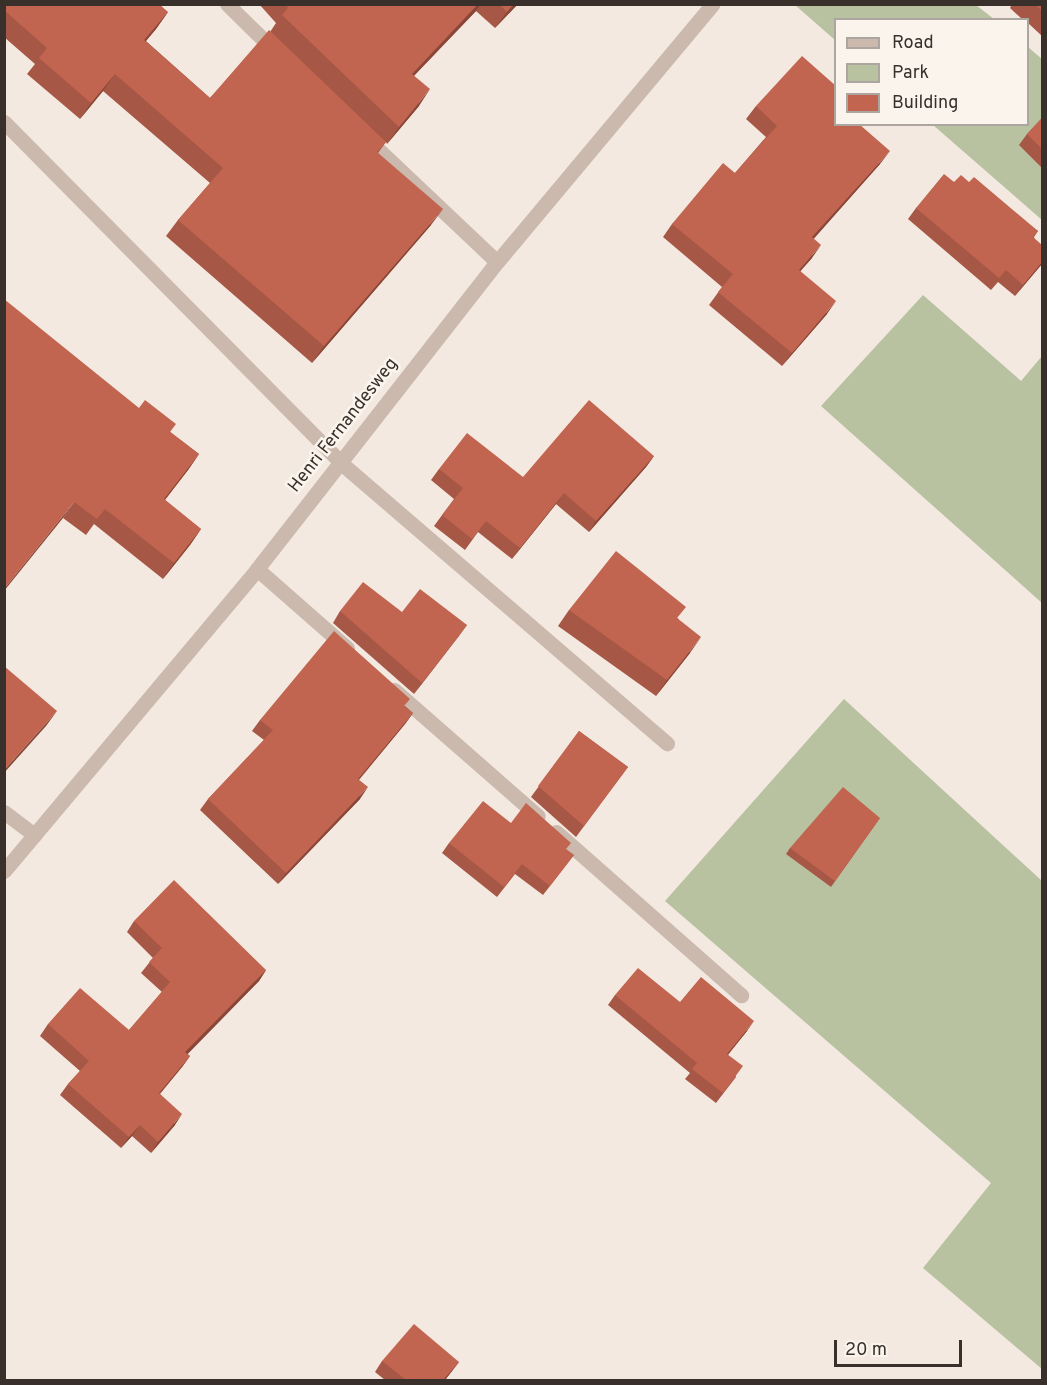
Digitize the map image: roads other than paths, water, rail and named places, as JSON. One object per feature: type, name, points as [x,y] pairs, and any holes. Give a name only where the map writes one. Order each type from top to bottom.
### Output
[{"type":"street","points":[[227,4],[288,63]]},
{"type":"street","name":"Henri Fernandesweg","points":[[4,871],[256,569],[497,262],[713,4]]},
{"type":"street","points":[[4,122],[341,463],[668,743]]},
{"type":"street","points":[[356,129],[497,262]]},
{"type":"street","points":[[256,569],[364,664]]},
{"type":"street","points":[[382,679],[741,995]]},
{"type":"street","points":[[4,812],[34,836]]}]
